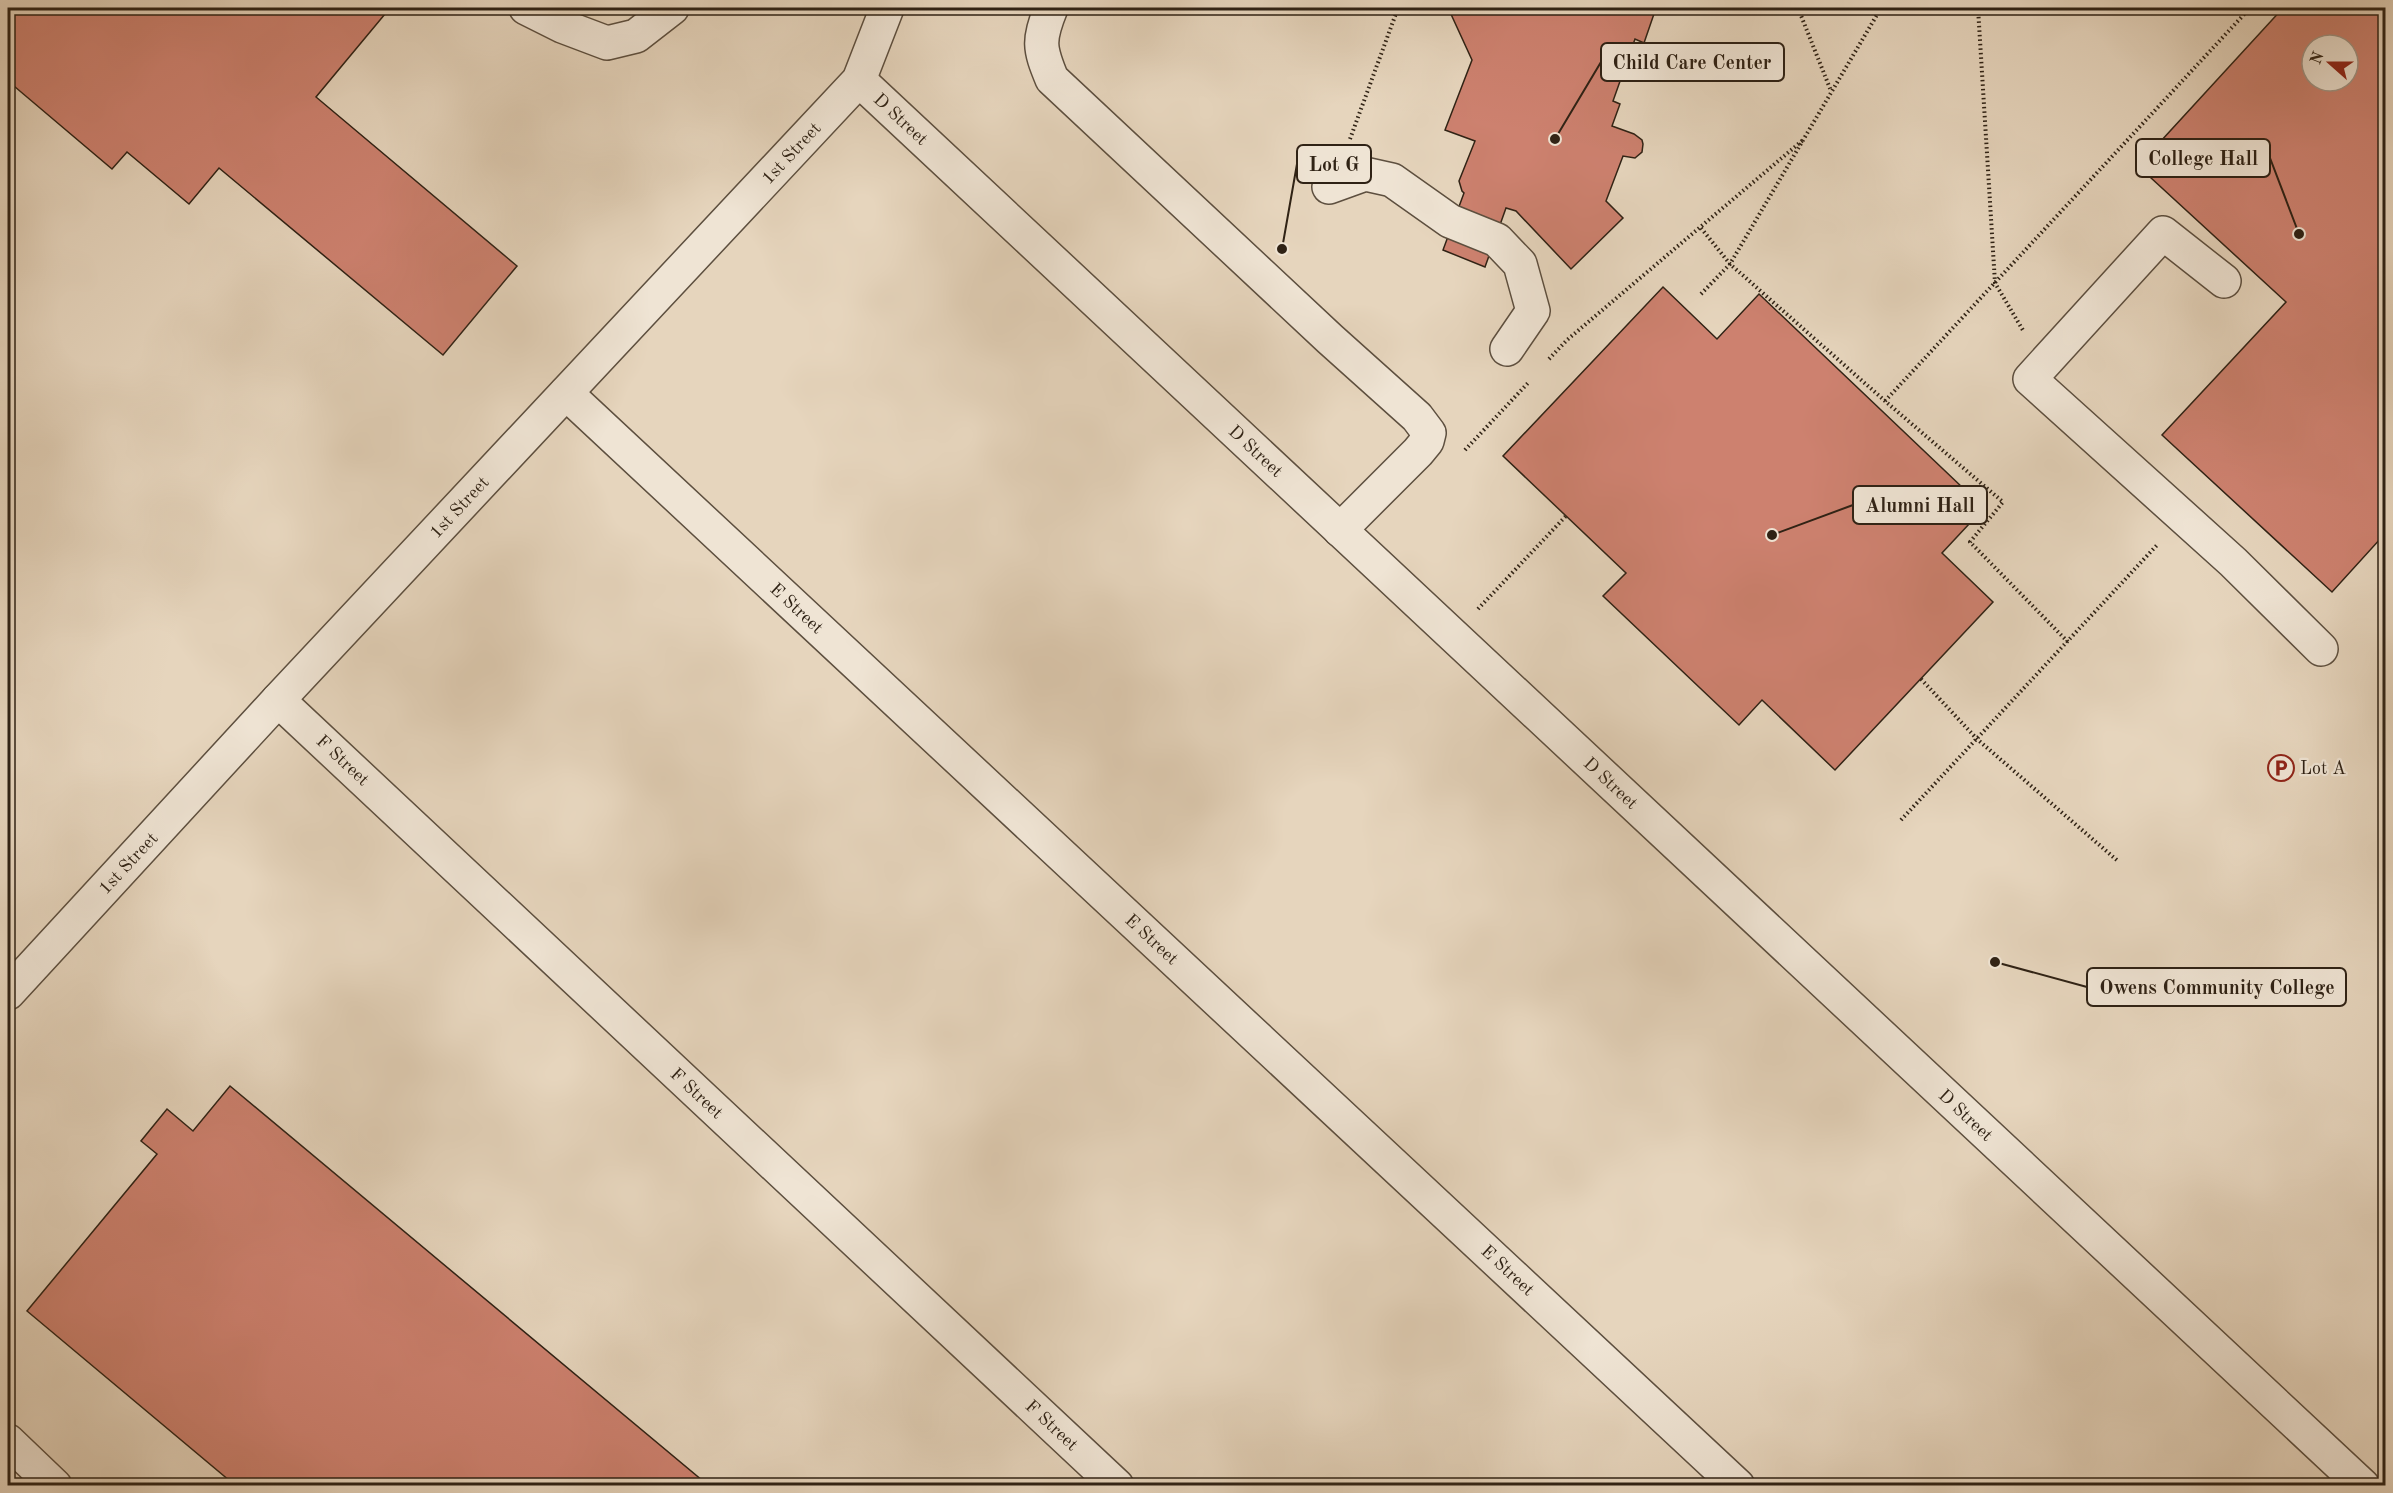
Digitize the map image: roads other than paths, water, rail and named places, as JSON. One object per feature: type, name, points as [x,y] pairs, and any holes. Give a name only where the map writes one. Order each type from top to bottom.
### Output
[{"type":"street","points":[[526,8],[562,26],[607,43],[636,36],[672,8]]},
{"type":"street","name":"1st Street","points":[[8,993],[278,700],[859,80],[887,8]]},
{"type":"street","points":[[1050,8],[1040,46],[1052,79],[1330,339],[1417,417],[1429,433],[1427,441],[1418,452],[1340,530]]},
{"type":"street","name":"D Street","points":[[859,80],[2363,1485]]},
{"type":"street","points":[[1329,187],[1365,174],[1392,180],[1450,221],[1497,240],[1520,264],[1533,311],[1507,349]]},
{"type":"street","points":[[2224,281],[2163,233],[2030,380],[2183,517],[2321,649]]},
{"type":"street","name":"E Street","points":[[566,393],[1738,1485]]},
{"type":"street","name":"F Street","points":[[278,700],[1117,1485]]},
{"type":"street","points":[[8,1441],[55,1485]]},
{"type":"place","name":"Child Care Center","points":[[1555,139]]},
{"type":"place","name":"College Hall","points":[[2299,234]]},
{"type":"place","name":"Lot G","points":[[1282,249]]},
{"type":"place","name":"Alumni Hall","points":[[1772,535]]},
{"type":"place","name":"Lot A","points":[[2281,768]]},
{"type":"place","name":"Owens Community College","points":[[1995,962]]}]
